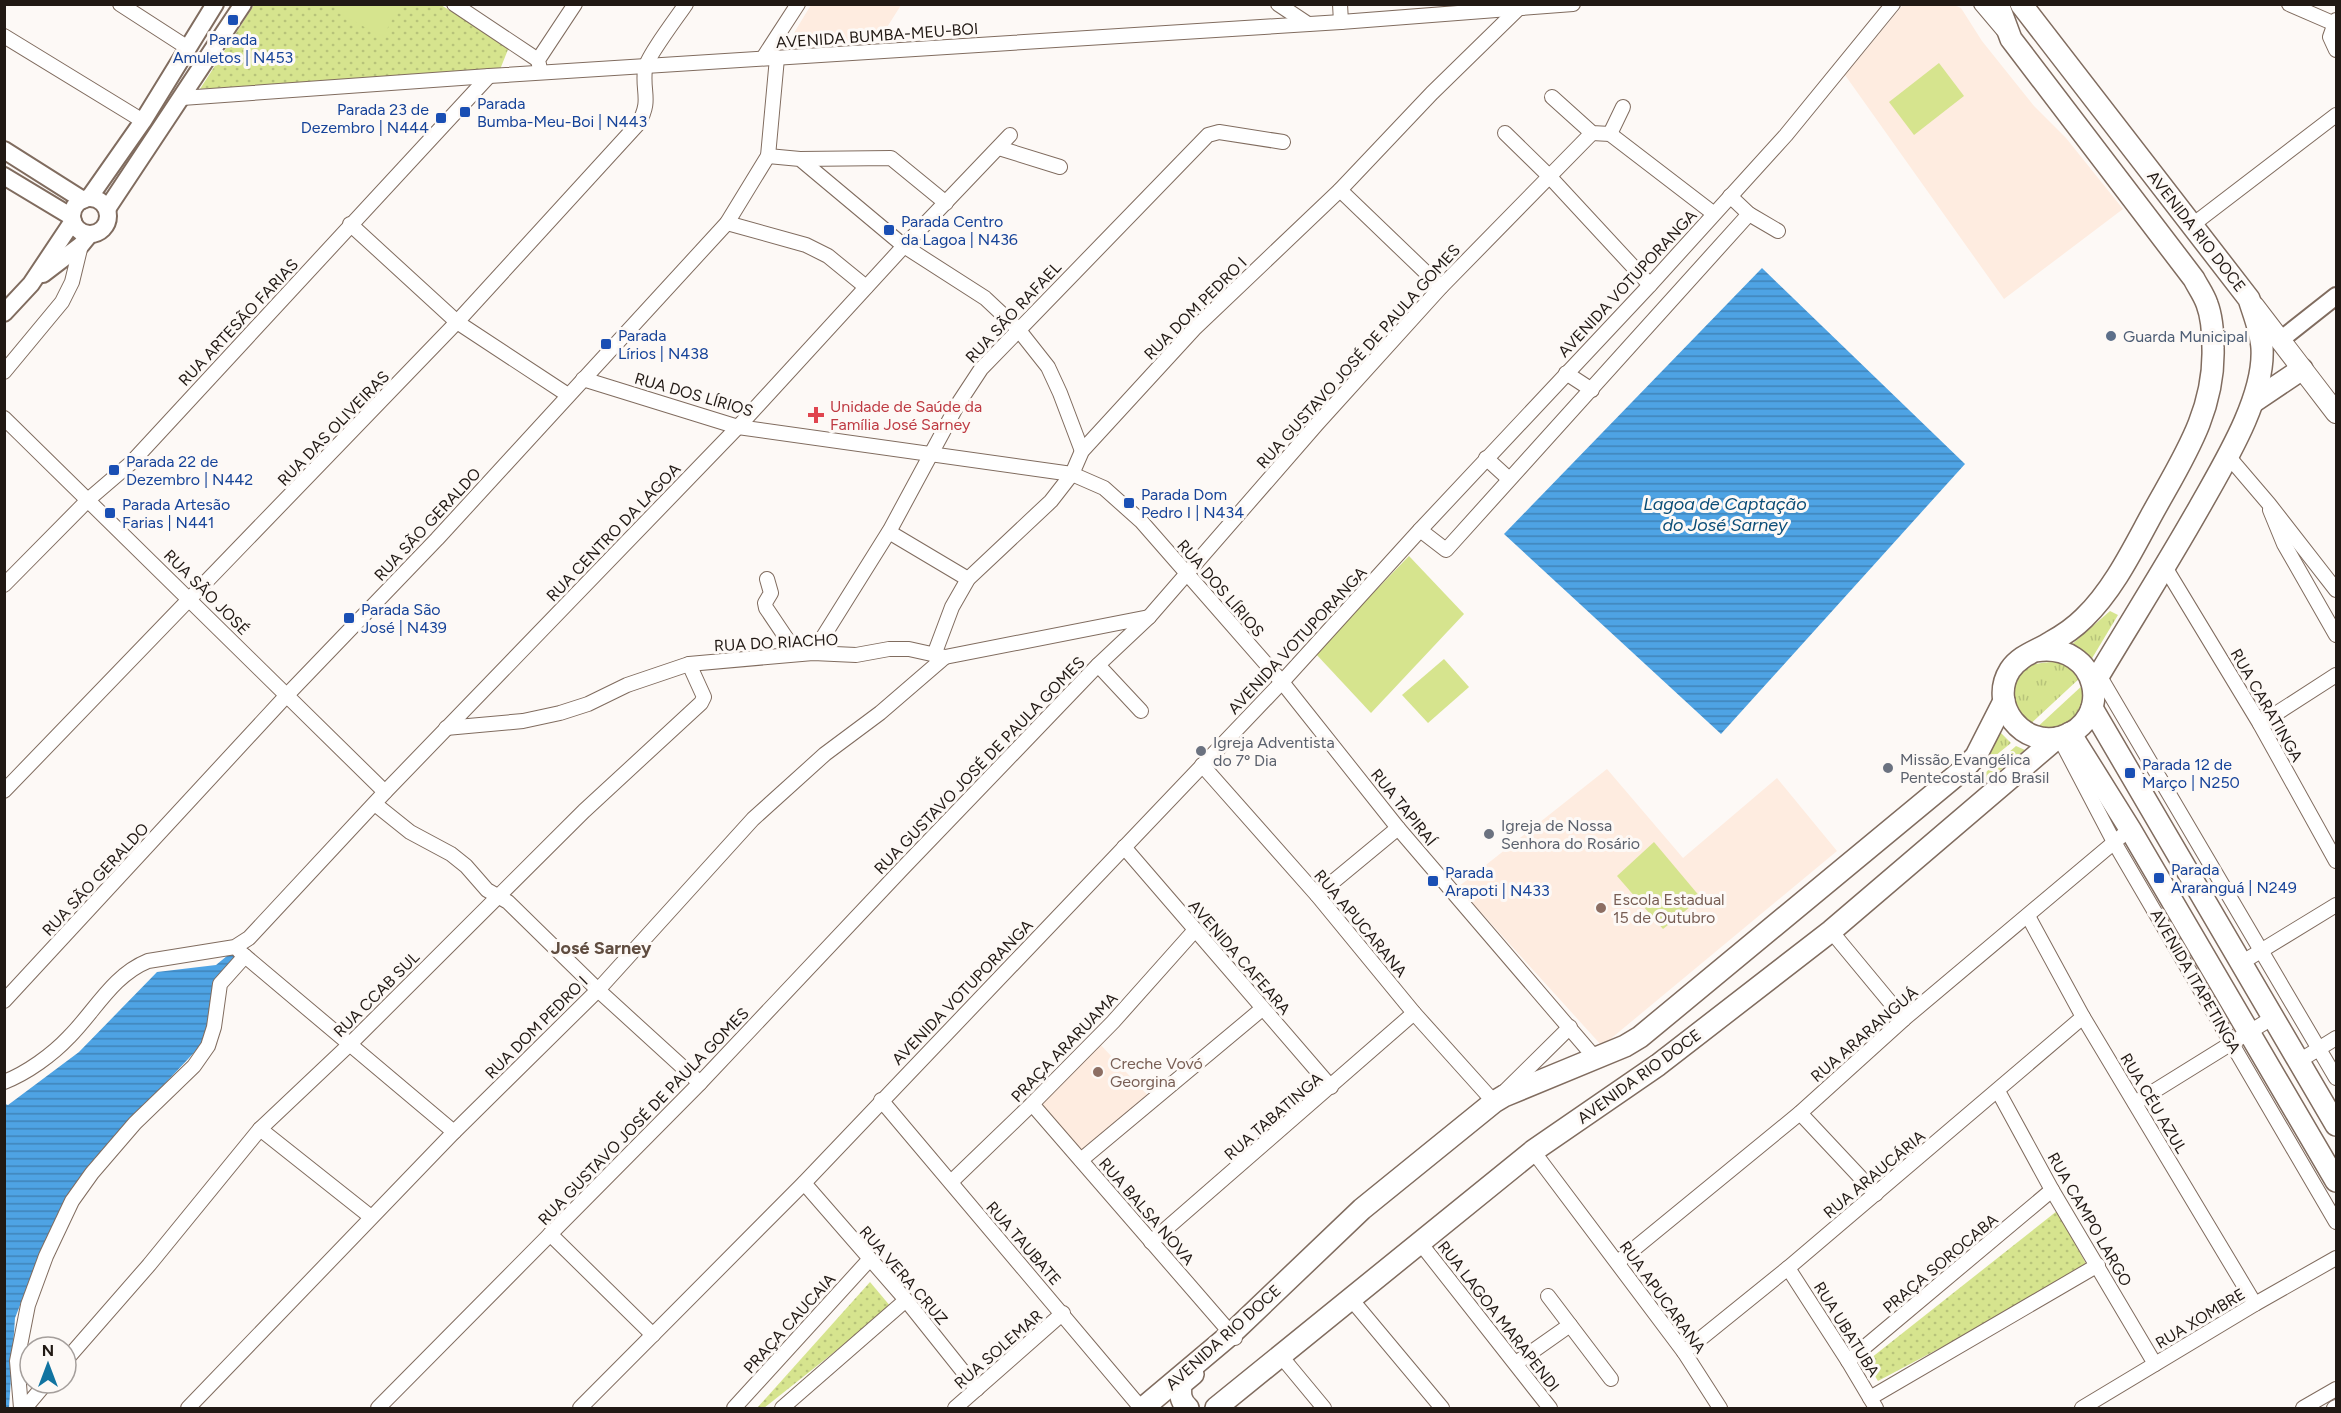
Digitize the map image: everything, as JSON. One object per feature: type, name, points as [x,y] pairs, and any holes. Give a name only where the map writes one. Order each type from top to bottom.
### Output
[{"type":"main road","name":"AVENIDA RIO DOCE","points":[[1142,1408],[1234,1336],[1260,1306],[1362,1209],[1494,1102],[1596,1059],[1640,1037],[1964,769],[1976,756],[2004,701],[2006,679],[2011,670],[2026,655],[2053,642],[2083,619],[2101,600],[2131,552],[2197,431],[2209,400],[2214,368],[2213,334],[2207,305],[2194,279],[2011,39],[1998,4]]},
{"type":"main road","name":"AVENIDA RIO DOCE","points":[[1216,1408],[1533,1151],[1658,1065],[1831,931],[2062,736],[2079,727],[2092,708],[2096,680],[2165,567],[2228,456],[2253,402],[2260,372],[2262,348],[2249,299],[2021,4]]},
{"type":"main road","points":[[2249,299],[2279,341],[2337,413]]},
{"type":"main road","points":[[2253,402],[2302,369]]},
{"type":"main road","points":[[2036,651],[2048,649],[2072,655],[2096,680]]},
{"type":"main road","points":[[2004,701],[2013,722],[2025,732],[2040,738],[2062,736]]},
{"type":"main road","points":[[2092,708],[2272,1018],[2337,1125]]},
{"type":"main road","name":"AVENIDA ITAPETINGA","points":[[2062,736],[2241,1039],[2337,1181]]},
{"type":"main road","points":[[1188,1408],[1180,1395],[1181,1384],[1234,1336]]},
{"type":"street","points":[[120,4],[188,48]]},
{"type":"street","points":[[31,284],[73,219],[76,205],[86,199],[143,122],[215,4]]},
{"type":"street","points":[[107,209],[243,4]]},
{"type":"street","points":[[459,6],[539,67],[575,4]]},
{"type":"street","points":[[644,67],[686,4]]},
{"type":"street","points":[[770,58],[798,4]]},
{"type":"street","points":[[1278,4],[1308,24]]},
{"type":"street","points":[[1340,4],[1341,22]]},
{"type":"street","name":"AVENIDA BUMBA-MEU-BOI","points":[[182,98],[489,76],[539,67],[644,67],[1341,22],[1451,9],[1517,10],[1573,4]]},
{"type":"street","name":"AVENIDA VOTUPORANGA","points":[[580,1408],[804,1183],[1282,682],[1786,135],[1893,4]]},
{"type":"street","name":"AVENIDA RIO DOCE","points":[[1980,4],[2011,39]]},
{"type":"street","name":"AVENIDA RIO DOCE","points":[[2009,4],[2036,21]]},
{"type":"street","points":[[2289,4],[2334,26],[2331,41],[2337,50]]},
{"type":"street","name":"RUA DOM PEDRO I","points":[[188,1408],[454,1131],[598,990],[753,819],[816,762],[880,713],[940,656],[952,607],[968,579],[1051,501],[1071,474],[1082,451],[1194,329],[1340,190],[1432,93],[1517,10]]},
{"type":"street","points":[[4,36],[143,122]]},
{"type":"street","name":"RUA SÃO GERALDO","points":[[4,1001],[287,695],[437,539],[727,223],[768,156],[770,58]]},
{"type":"street","name":"RUA DAS OLIVEIRAS","points":[[4,791],[457,322],[638,124],[644,113],[646,102],[644,67]]},
{"type":"street","name":"RUA ARTESÃO FARIAS","points":[[4,585],[89,499],[131,463],[489,76]]},
{"type":"street","points":[[1552,97],[1592,133],[1610,134],[1713,213]]},
{"type":"street","points":[[1610,134],[1623,107]]},
{"type":"street","points":[[2191,226],[2337,115]]},
{"type":"street","name":"RUA SÃO RAFAEL","points":[[813,653],[889,532],[968,387],[981,369],[1208,135],[1219,132],[1284,142]]},
{"type":"street","points":[[1505,133],[1549,176],[1663,310]]},
{"type":"street","name":"RUA GUSTAVO JOSÉ DE PAULA GOMES","points":[[378,1408],[700,1083],[1098,665],[1149,617],[1317,424],[1441,287],[1592,133]]},
{"type":"street","name":"RUA CENTRO DA LAGOA","points":[[21,1408],[17,1361],[26,1316],[46,1256],[72,1201],[92,1173],[135,1123],[194,1066],[208,1046],[214,1027],[220,984],[249,938],[446,728],[738,427],[904,246],[1010,135]]},
{"type":"street","points":[[999,148],[1060,167]]},
{"type":"street","points":[[4,150],[86,199],[101,201],[107,209],[108,220],[100,231],[86,239],[8,304]]},
{"type":"street","points":[[768,156],[800,159],[891,158],[946,202]]},
{"type":"street","points":[[800,159],[904,246],[985,298],[1018,329],[1048,367],[1082,451]]},
{"type":"street","points":[[4,176],[73,219],[86,239]]},
{"type":"street","points":[[1340,190],[1441,287]]},
{"type":"street","points":[[1730,196],[1749,214],[1778,231]]},
{"type":"street","points":[[1420,530],[1446,550],[1749,214]]},
{"type":"street","points":[[727,223],[806,245],[828,256],[866,287]]},
{"type":"street","points":[[350,224],[457,322],[568,395]]},
{"type":"street","points":[[4,372],[62,302],[72,282],[86,239]]},
{"type":"street","points":[[2279,341],[2337,296]]},
{"type":"street","points":[[1566,373],[1592,390]]},
{"type":"street","name":"RUA DOS LÍRIOS","points":[[583,379],[738,427],[1071,474],[1104,488],[1141,521],[1282,682]]},
{"type":"street","name":"RUA SÃO JOSÉ","points":[[4,418],[386,792]]},
{"type":"street","points":[[2228,456],[2337,590]]},
{"type":"street","points":[[1486,458],[1509,479]]},
{"type":"street","points":[[2269,504],[2270,514],[2284,544],[2337,635]]},
{"type":"street","points":[[889,532],[968,579]]},
{"type":"street","name":"RUA CARATINGA","points":[[2165,567],[2260,724],[2337,861]]},
{"type":"street","points":[[767,579],[771,593],[765,603],[766,608],[797,654]]},
{"type":"street","name":"RUA DO RIACHO","points":[[446,728],[523,721],[560,713],[588,704],[627,685],[689,664],[813,653],[856,655],[889,649],[909,649],[940,656],[1149,617]]},
{"type":"street","name":"RUA CCAB SUL","points":[[78,1346],[260,1129],[350,1044],[584,811],[701,703],[704,697],[689,664]]},
{"type":"street","points":[[1098,665],[1141,711]]},
{"type":"street","points":[[2260,724],[2337,675]]},
{"type":"street","points":[[2096,680],[2337,1078]]},
{"type":"street","name":"RUA TAPIRAÍ","points":[[1282,682],[1398,828],[1596,1059]]},
{"type":"street","name":"RUA APUCARANA","points":[[1202,765],[1317,895],[1414,1013],[1494,1102]]},
{"type":"street","points":[[375,804],[410,832],[452,854],[487,890],[508,902],[598,990],[700,1083]]},
{"type":"street","points":[[1317,895],[1398,828]]},
{"type":"street","name":"RUA ARARANGUÁ","points":[[1618,1263],[1800,1113],[1904,1019],[2122,836]]},
{"type":"street","name":"AVENIDA CAFEARA","points":[[1124,847],[1331,1087]]},
{"type":"street","points":[[2241,963],[2337,905]]},
{"type":"street","name":"RUA CÉU AZUL","points":[[2028,916],[2083,1017],[2255,1304]]},
{"type":"street","name":"PRAÇA ARARUAMA","points":[[951,1182],[1113,1022],[1195,930]]},
{"type":"street","points":[[1831,931],[1904,1019]]},
{"type":"street","points":[[4,1082],[35,1065],[68,1038],[118,981],[139,965],[148,961],[240,952],[454,1131]]},
{"type":"street","points":[[1081,1160],[1262,1009]]},
{"type":"street","name":"RUA TABATINGA","points":[[1152,1242],[1414,1013]]},
{"type":"street","name":"RUA ARAUCÁRIA","points":[[1684,1352],[1788,1268],[2083,1017]]},
{"type":"street","points":[[2135,1103],[2272,1018]]},
{"type":"street","name":"AVENIDA RIO DOCE","points":[[1494,1102],[1570,1027]]},
{"type":"street","points":[[2299,1061],[2337,1038]]},
{"type":"street","name":"AVENIDA ITAPETINGA","points":[[2241,1039],[2337,1222]]},
{"type":"street","name":"RUA CAMPO LARGO","points":[[1998,1091],[2052,1190],[2155,1364]]},
{"type":"street","name":"RUA TAUBATE","points":[[881,1100],[1142,1408]]},
{"type":"street","name":"RUA BALSA NOVA","points":[[1032,1104],[1234,1336]]},
{"type":"street","points":[[1800,1113],[1876,1194]]},
{"type":"street","points":[[260,1129],[372,1217]]},
{"type":"street","name":"RUA APUCARANA","points":[[1533,1151],[1684,1352],[1720,1408]]},
{"type":"street","name":"RUA VERA CRUZ","points":[[804,1183],[906,1300],[977,1389]]},
{"type":"street","name":"PRAÇA SOROCABA","points":[[1848,1361],[2052,1190]]},
{"type":"street","points":[[550,1234],[653,1335]]},
{"type":"street","name":"RUA LAGOA MARAPENDI","points":[[1421,1244],[1550,1408]]},
{"type":"street","name":"RUA XOMBRE","points":[[2082,1408],[2255,1304],[2337,1258]]},
{"type":"street","name":"PRAÇA CAUCAIA","points":[[734,1408],[869,1260]]},
{"type":"street","points":[[1873,1403],[2098,1265]]},
{"type":"street","name":"RUA UBATUBA","points":[[1788,1268],[1873,1403]]},
{"type":"street","points":[[1548,1296],[1611,1379]]},
{"type":"street","points":[[1351,1299],[1442,1408]]},
{"type":"street","points":[[782,1408],[906,1300]]},
{"type":"street","name":"RUA SOLEMAR","points":[[955,1408],[1063,1313]]},
{"type":"street","points":[[1516,1363],[1570,1325]]},
{"type":"street","points":[[1280,1355],[1324,1408]]},
{"type":"street","points":[[2303,1408],[2337,1389]]},
{"type":"street","points":[[25,1408],[36,1395]]},
{"type":"shaded area","points":[[811,5],[901,5],[879,40],[786,46]]},
{"type":"shaded area","points":[[1903,5],[1954,5],[1961,8],[1982,41],[2034,106],[2066,138],[2123,209],[2004,299],[1845,75]]},
{"type":"shaded area","name":"Escola Estadual 15 de Outubro","points":[[1607,769],[1683,858],[1777,778],[1837,851],[1602,1046],[1458,887]]},
{"type":"shaded area","name":"Creche Vovó Georgina","points":[[1098,1042],[1154,1102],[1085,1163],[1036,1109]]},
{"type":"green space","points":[[397,4],[399,6],[383,37],[335,11],[338,5]]},
{"type":"green space","points":[[254,5],[441,5],[509,47],[499,72],[200,89]]},
{"type":"green space","points":[[1939,63],[1964,96],[1914,135],[1889,102]]},
{"type":"green space","points":[[1409,556],[1464,614],[1371,713],[1315,653]]},
{"type":"green space","points":[[2110,611],[2118,615],[2091,660],[2070,646]]},
{"type":"green space","points":[[1444,659],[1469,687],[1428,723],[1402,695]]},
{"type":"green space","points":[[2059,662],[2072,666],[2081,677],[2025,729],[2010,706],[2015,677],[2029,666]]},
{"type":"green space","points":[[2085,683],[2088,693],[2074,727],[2032,732]]},
{"type":"green space","points":[[1999,731],[2011,743],[1973,774]]},
{"type":"green space","points":[[2016,746],[2025,750],[1983,784],[1978,779]]},
{"type":"green space","points":[[1654,842],[1701,898],[1663,929],[1617,876]]},
{"type":"green space","points":[[2057,1211],[2089,1269],[1878,1381],[1866,1362]]},
{"type":"green space","points":[[870,1282],[891,1307],[764,1408],[757,1408]]},
{"type":"water","name":"Lagoa de Captação do José Sarney","points":[[1762,268],[1965,464],[1721,734],[1504,534]]},
{"type":"water","points":[[233,951],[239,960],[217,983],[204,1042],[143,1107],[77,1184],[30,1280],[15,1318],[9,1408],[5,1408],[5,1104],[8,1105],[79,1052],[157,972],[216,965]]},
{"type":"place","name":"Parada Amuletos | N453","points":[[233,20]]},
{"type":"place","name":"Parada Bumba-Meu-Boi | N443","points":[[465,112]]},
{"type":"place","name":"Parada 23 de Dezembro | N444","points":[[441,118]]},
{"type":"place","name":"Parada Centro da Lagoa | N436","points":[[889,230]]},
{"type":"place","name":"Guarda Municipal","points":[[2111,336]]},
{"type":"place","name":"Parada Lírios | N438","points":[[606,344]]},
{"type":"place","name":"Unidade de Saúde da Família José Sarney","points":[[816,415]]},
{"type":"place","name":"Parada 22 de Dezembro | N442","points":[[114,470]]},
{"type":"place","name":"Parada Dom Pedro I | N434","points":[[1129,503]]},
{"type":"place","name":"Parada Artesão Farias | N441","points":[[110,513]]},
{"type":"place","name":"Parada São José | N439","points":[[349,618]]},
{"type":"place","name":"Igreja Adventista do 7º Dia","points":[[1201,751]]},
{"type":"place","name":"Missão Evangélica Pentecostal do Brasil","points":[[1888,768]]},
{"type":"place","name":"Parada 12 de Março | N250","points":[[2130,773]]},
{"type":"place","name":"Igreja de Nossa Senhora do Rosário","points":[[1489,834]]},
{"type":"place","name":"Parada Araranguá | N249","points":[[2159,878]]},
{"type":"place","name":"Parada Arapoti | N433","points":[[1433,881]]},
{"type":"place","name":"Escola Estadual 15 de Outubro","points":[[1601,908]]},
{"type":"place","name":"Creche Vovó Georgina","points":[[1098,1072]]},
{"type":"district","name":"José Sarney","points":[[601,948]]}]
